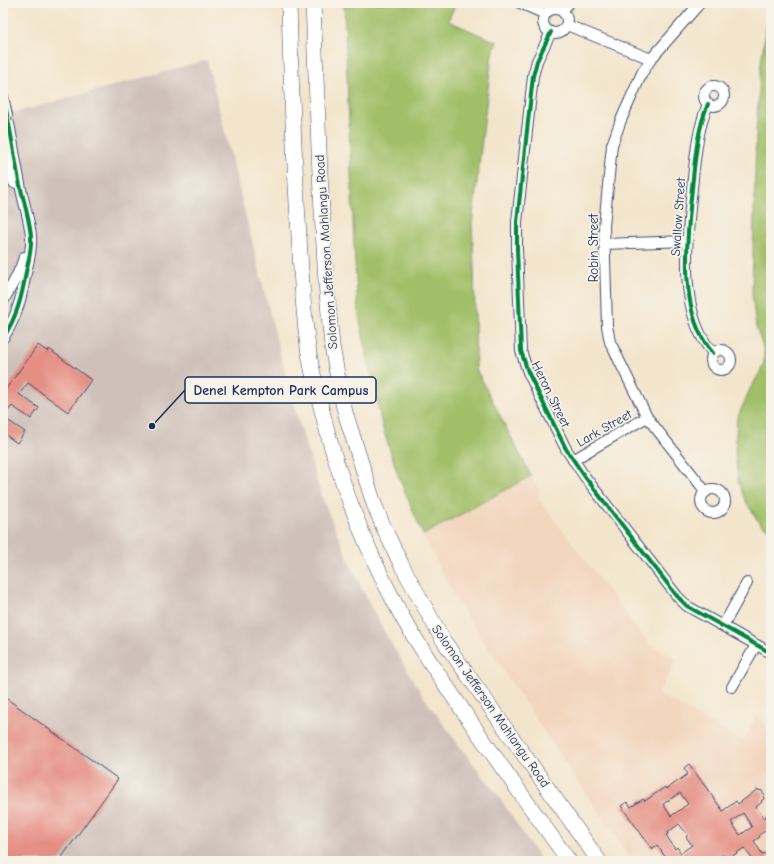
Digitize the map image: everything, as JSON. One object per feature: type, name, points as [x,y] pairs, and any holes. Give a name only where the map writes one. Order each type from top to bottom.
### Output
[{"type":"main road","name":"Solomon Jefferson Mahlangu Road","points":[[289,3],[294,173],[303,302],[308,349],[330,445],[368,549],[411,633],[479,736],[569,861]]},
{"type":"main road","name":"Solomon Jefferson Mahlangu Road","points":[[313,3],[325,274],[332,346],[345,412],[372,498],[401,564],[442,640],[599,861]]},
{"type":"street","points":[[520,3],[545,14]]},
{"type":"street","name":"Robin Street","points":[[700,3],[651,59],[642,73],[620,120],[612,145],[604,244],[607,326],[610,342],[647,417],[706,492]]},
{"type":"street","points":[[566,7],[567,25],[562,31],[551,32],[544,26],[543,18],[545,14],[551,9],[566,7]]},
{"type":"street","points":[[567,25],[651,59]]},
{"type":"street","name":"Heron Street","points":[[551,32],[537,61],[533,76],[517,222],[521,351],[528,372],[573,460],[584,477],[682,602],[771,653]]},
{"type":"street","points":[[3,97],[20,185],[30,227],[31,244],[24,287],[16,314],[3,338]]},
{"type":"street","name":"Swallow Street","points":[[708,104],[700,129],[687,241],[688,281],[691,308],[697,328],[706,345],[713,353]]},
{"type":"street","points":[[3,149],[15,185],[26,231],[26,248],[22,265],[3,301]]},
{"type":"street","points":[[604,244],[687,241]]},
{"type":"street","name":"Lark Street","points":[[573,460],[647,417]]},
{"type":"street","points":[[723,626],[747,583]]},
{"type":"street","points":[[732,687],[756,645]]},
{"type":"shaded area","points":[[207,60],[288,386],[321,495],[354,573],[382,628],[423,696],[497,794],[541,861],[3,861],[3,116]]},
{"type":"shaded area","points":[[531,476],[539,490],[538,498],[649,644],[677,659],[658,694],[741,740],[746,736],[757,714],[771,736],[771,861],[633,861],[603,819],[458,603],[423,535]]},
{"type":"green space","points":[[344,3],[456,3],[448,21],[497,42],[492,54],[472,225],[476,369],[531,476],[423,535],[398,475],[383,429],[358,311]]},
{"type":"green space","points":[[771,5],[771,531],[760,524],[745,500],[738,481],[735,451],[737,419],[750,389],[764,363],[764,350],[756,327],[752,293],[756,134],[761,62]]},
{"type":"building","points":[[38,345],[48,352],[49,349],[91,380],[68,412],[28,383],[19,394],[39,408],[31,419],[12,406],[3,417],[3,393]]},
{"type":"building","points":[[3,417],[25,432],[17,443],[3,433]]},
{"type":"building","points":[[3,696],[118,779],[59,861],[3,861]]},
{"type":"building","points":[[689,764],[723,811],[736,801],[738,804],[758,789],[759,791],[761,790],[765,795],[763,797],[764,799],[756,807],[764,818],[771,813],[771,827],[759,835],[760,837],[754,841],[762,854],[764,853],[768,858],[766,860],[767,861],[752,861],[753,860],[744,848],[727,860],[723,855],[714,861],[704,861],[702,857],[696,861],[668,861],[657,845],[652,849],[621,806],[627,802],[631,807],[643,799],[645,801],[665,787],[666,789],[668,788],[688,774],[684,768]],"holes":[[[680,793],[688,804],[671,816],[663,804]],[[743,813],[752,827],[740,835],[731,822]],[[679,824],[688,835],[686,837],[692,845],[681,853],[677,847],[675,849],[666,835],[668,834],[667,833]]]},
{"type":"cycle path","points":[[551,32],[537,61],[533,76],[517,222],[521,351],[528,372],[566,449],[585,477],[677,596],[687,606],[771,653]]},
{"type":"cycle path","points":[[3,97],[31,236],[30,254],[21,298],[12,322],[3,338]]},
{"type":"cycle path","points":[[708,104],[701,124],[695,156],[688,229],[687,274],[689,296],[694,317],[702,336],[713,353]]},
{"type":"place","name":"Denel Kempton Park Campus","points":[[152,426]]}]
